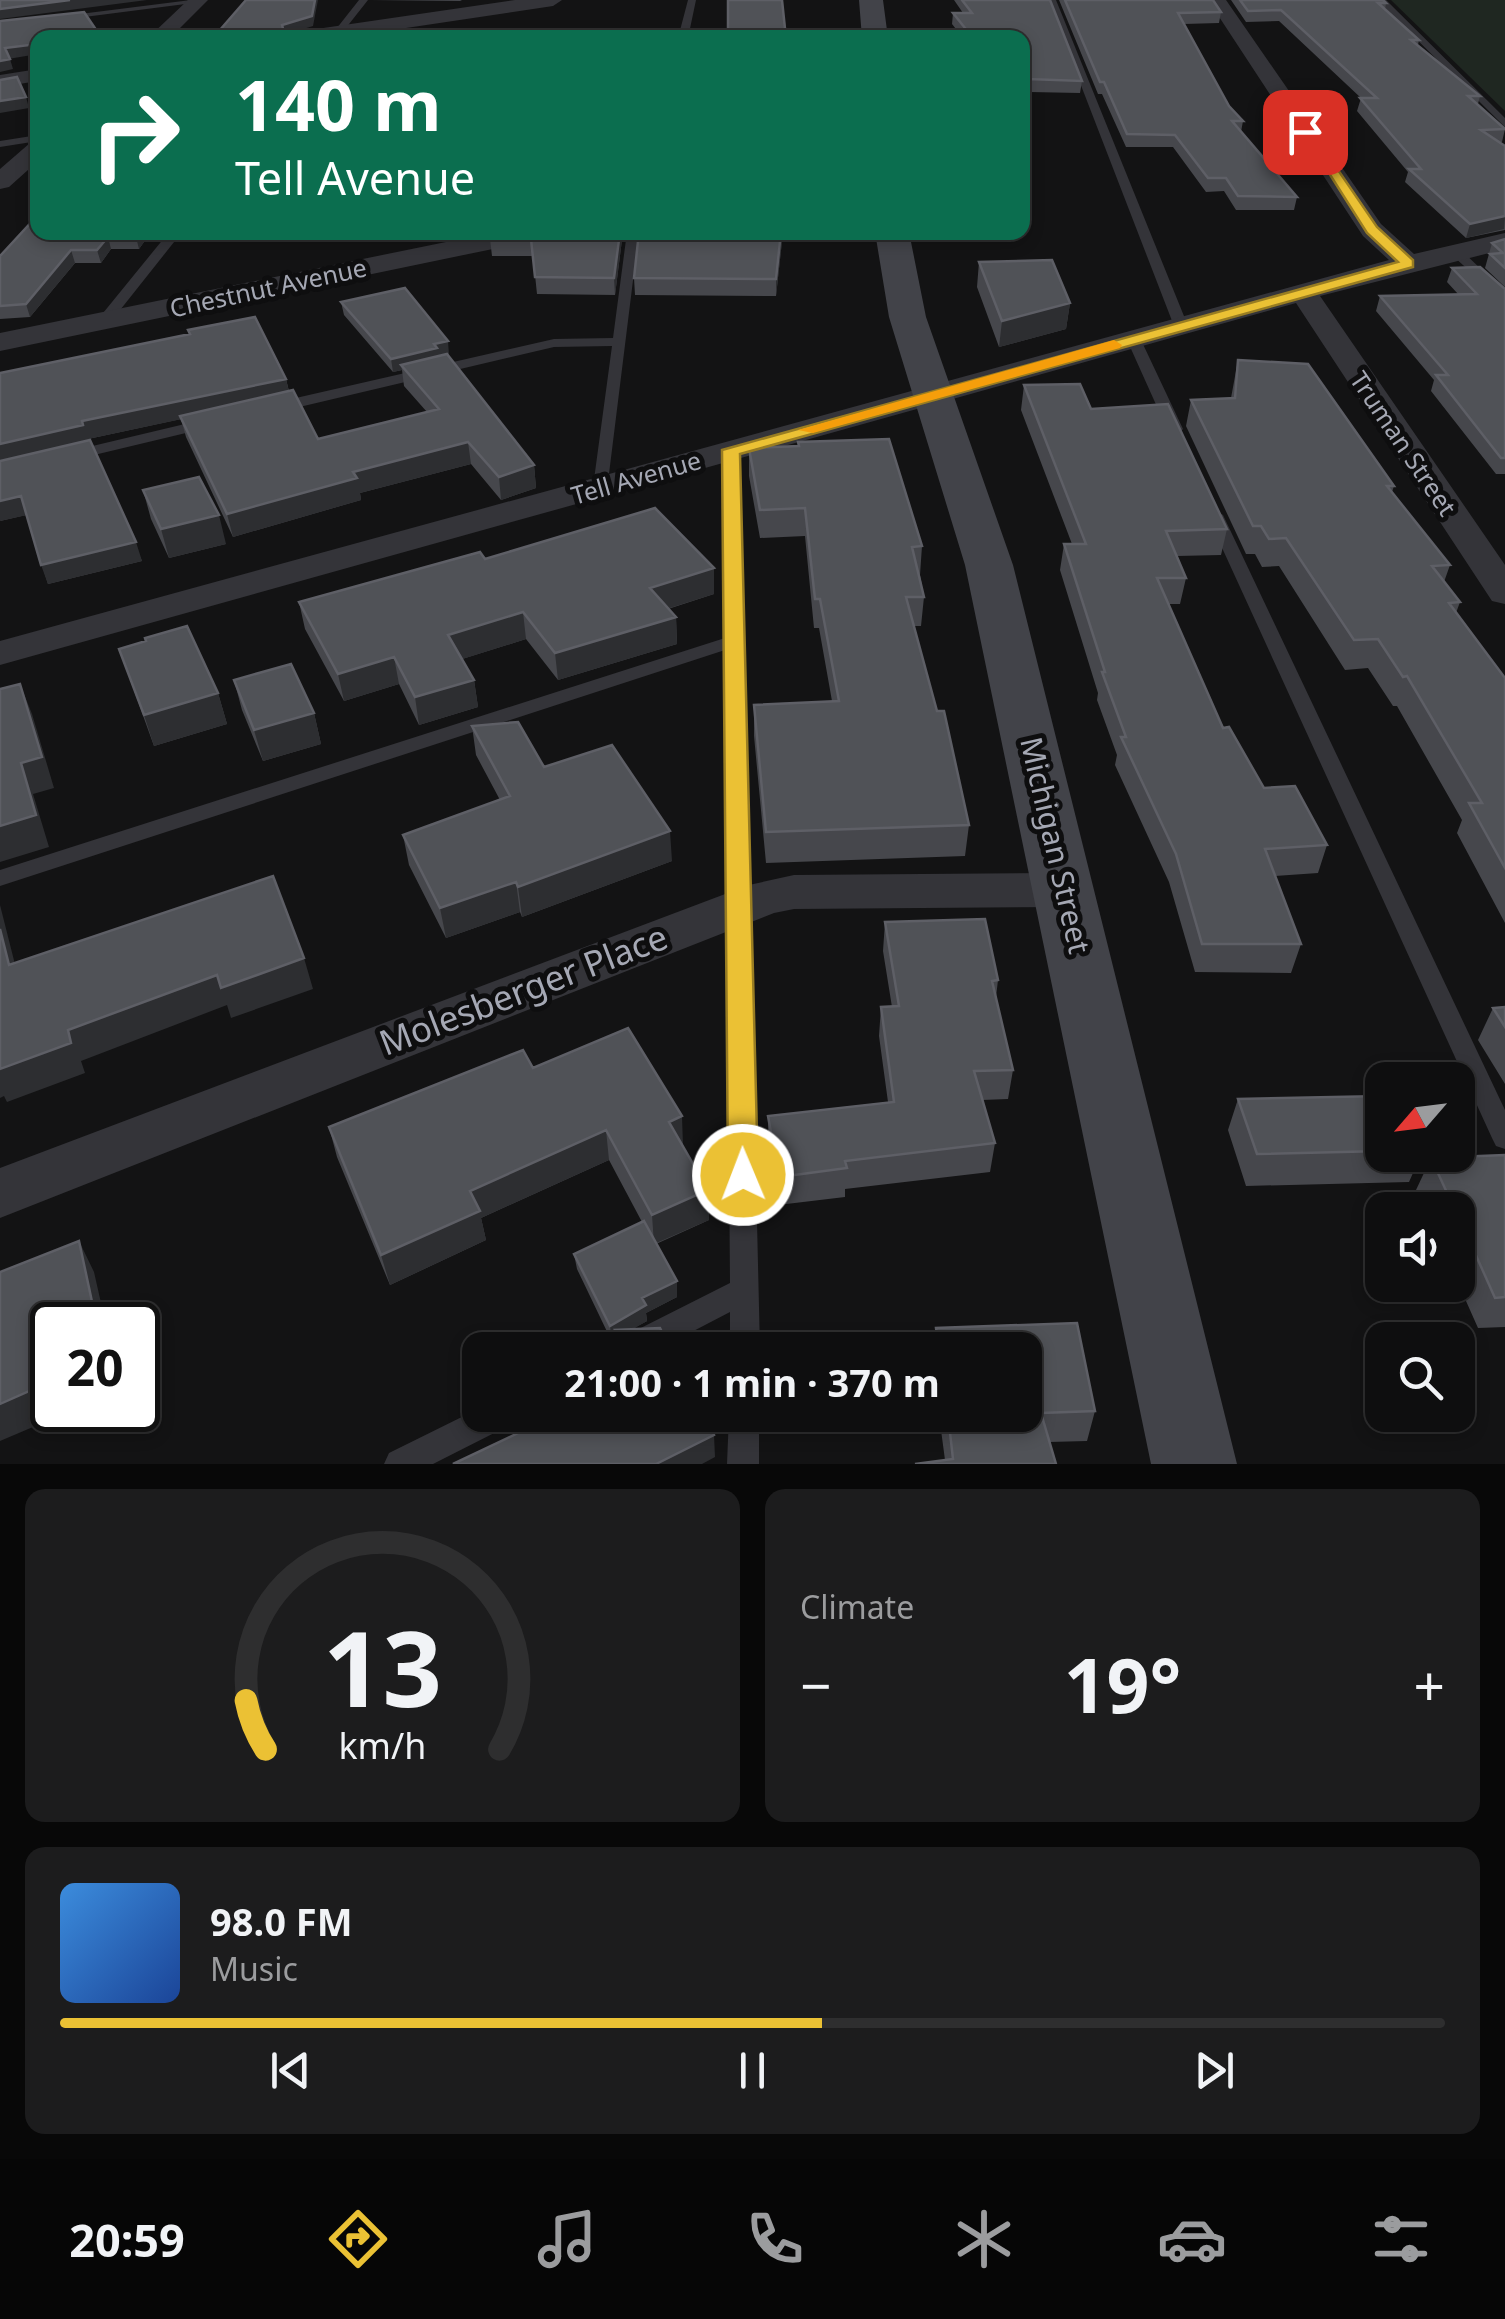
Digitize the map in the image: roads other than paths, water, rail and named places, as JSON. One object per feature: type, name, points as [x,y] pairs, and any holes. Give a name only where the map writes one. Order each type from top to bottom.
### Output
[{"type":"main road","points":[[872,0],[874,30]]},
{"type":"main road","name":"Michigan Street","points":[[893,240],[901,292],[977,517],[1068,890],[1194,1464]]},
{"type":"street","points":[[365,30],[523,8],[552,0]]},
{"type":"street","points":[[1216,0],[1372,230],[1408,264]]},
{"type":"street","points":[[167,30],[198,1]]},
{"type":"street","points":[[0,81],[30,76]]},
{"type":"street","points":[[0,182],[30,155]]},
{"type":"street","points":[[392,262],[403,240]]},
{"type":"street","name":"Chestnut Avenue","points":[[0,342],[498,240]]},
{"type":"street","name":"Tell Avenue","points":[[0,652],[1408,264],[1505,241]]},
{"type":"street","name":"Truman Street","points":[[1304,293],[1505,593]]},
{"type":"street","name":"Molesberger Place","points":[[0,1193],[738,905],[794,892],[1068,890]]},
{"type":"lane","points":[[339,30],[364,0]]},
{"type":"lane","points":[[685,30],[692,0]]},
{"type":"lane","points":[[1052,0],[1182,326]]},
{"type":"lane","points":[[1381,0],[1505,124]]},
{"type":"lane","points":[[54,18],[198,1]]},
{"type":"lane","points":[[0,144],[30,139]]},
{"type":"lane","points":[[104,321],[170,240]]},
{"type":"lane","points":[[601,487],[632,240]]},
{"type":"lane","points":[[1457,253],[1505,299]]},
{"type":"lane","points":[[1134,340],[1184,447]]},
{"type":"lane","points":[[248,414],[554,343],[619,342]]},
{"type":"lane","points":[[57,459],[229,418]]},
{"type":"lane","points":[[731,450],[744,1332]]},
{"type":"lane","points":[[1208,501],[1505,1138]]},
{"type":"lane","points":[[0,878],[734,642]]},
{"type":"lane","points":[[662,1332],[745,1290]]},
{"type":"lane","points":[[400,1464],[464,1432]]},
{"type":"lane","points":[[743,1464],[744,1432]]}]
